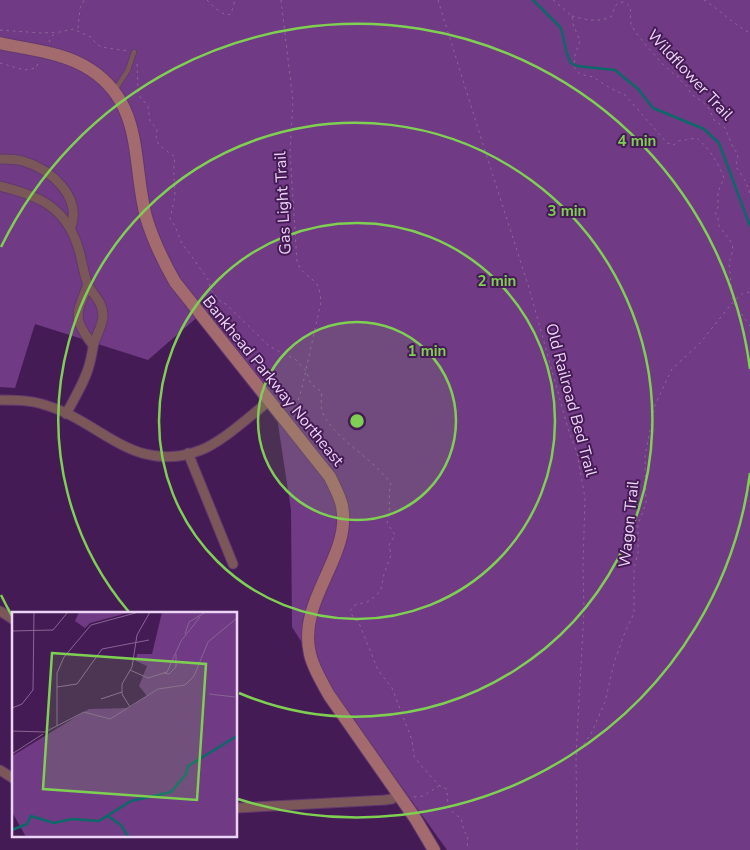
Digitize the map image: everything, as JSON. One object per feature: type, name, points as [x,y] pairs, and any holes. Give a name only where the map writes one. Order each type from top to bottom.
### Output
[{"type":"street","name":"Bankhead Parkway Northeast","points":[[0,43],[44,52],[74,61],[90,69],[106,81],[114,91],[126,111],[132,127],[146,217],[160,256],[175,282],[330,477],[342,506],[342,519],[338,547],[310,615],[310,654],[317,674],[329,695],[415,818],[434,850]]},
{"type":"street","points":[[0,159],[22,161],[33,165],[59,182],[70,199],[72,206],[70,227]]},
{"type":"street","points":[[0,186],[29,194],[51,205],[62,215],[78,244],[88,284],[101,304],[103,314],[102,325],[93,345],[85,377],[66,414]]},
{"type":"street","points":[[88,284],[78,308],[77,319],[84,334],[93,345]]},
{"type":"street","points":[[0,400],[25,401],[46,405],[66,414],[110,440],[142,454],[169,456],[202,450],[220,439],[269,402]]},
{"type":"street","points":[[188,453],[233,564]]},
{"type":"street","points":[[0,612],[12,619]]},
{"type":"street","points":[[0,770],[12,778]]},
{"type":"street","points":[[238,808],[385,800],[400,796]]},
{"type":"lane","points":[[114,91],[128,70],[134,52]]},
{"type":"path","points":[[77,30],[80,8],[84,0]]},
{"type":"path","points":[[207,0],[227,16],[231,14],[235,0]]},
{"type":"path","name":"Gas Light Trail","points":[[281,0],[293,102],[290,153],[297,261],[301,270],[315,282],[321,302],[315,336],[300,395],[294,408],[283,419]]},
{"type":"path","name":"Old Railroad Bed Trail","points":[[438,0],[480,138],[529,288],[569,432],[577,453],[584,498],[584,611],[576,755],[576,850]]},
{"type":"path","points":[[553,0],[572,16],[580,41],[574,67],[580,74],[593,76],[610,88],[625,95],[667,143],[674,145],[678,141],[697,138],[713,156],[724,178],[718,192],[718,207],[715,212],[719,226],[732,243],[733,250],[729,263],[733,302],[750,326]]},
{"type":"path","points":[[704,0],[725,14],[740,28],[750,33]]},
{"type":"path","name":"Wildflower Trail","points":[[572,16],[586,20],[606,19],[612,16],[614,7],[617,4],[626,2],[629,5],[632,12],[632,26],[644,44],[652,50],[666,69],[679,77],[691,94],[703,102],[710,110],[714,120],[725,128],[734,150],[737,152],[739,160],[736,167],[745,180],[750,194]]},
{"type":"path","points":[[0,30],[41,33],[73,29],[91,36],[101,47],[134,52]]},
{"type":"path","name":"Wagon Trail","points":[[576,755],[591,734],[605,702],[614,663],[634,613],[634,568],[638,553],[638,526],[646,503],[645,456],[655,405],[672,369],[700,343],[733,302],[743,293],[750,292]]},
{"type":"path","points":[[400,796],[415,798],[440,786]]},
{"type":"shaded area","points":[[0,0],[750,0],[750,850],[447,850],[332,690],[292,627],[291,510],[275,404],[201,314],[148,360],[35,324],[15,388],[0,387]]},
{"type":"waterway","points":[[533,0],[561,28],[571,63],[577,66],[615,70],[638,89],[653,108],[704,129],[719,143],[750,226]]}]
